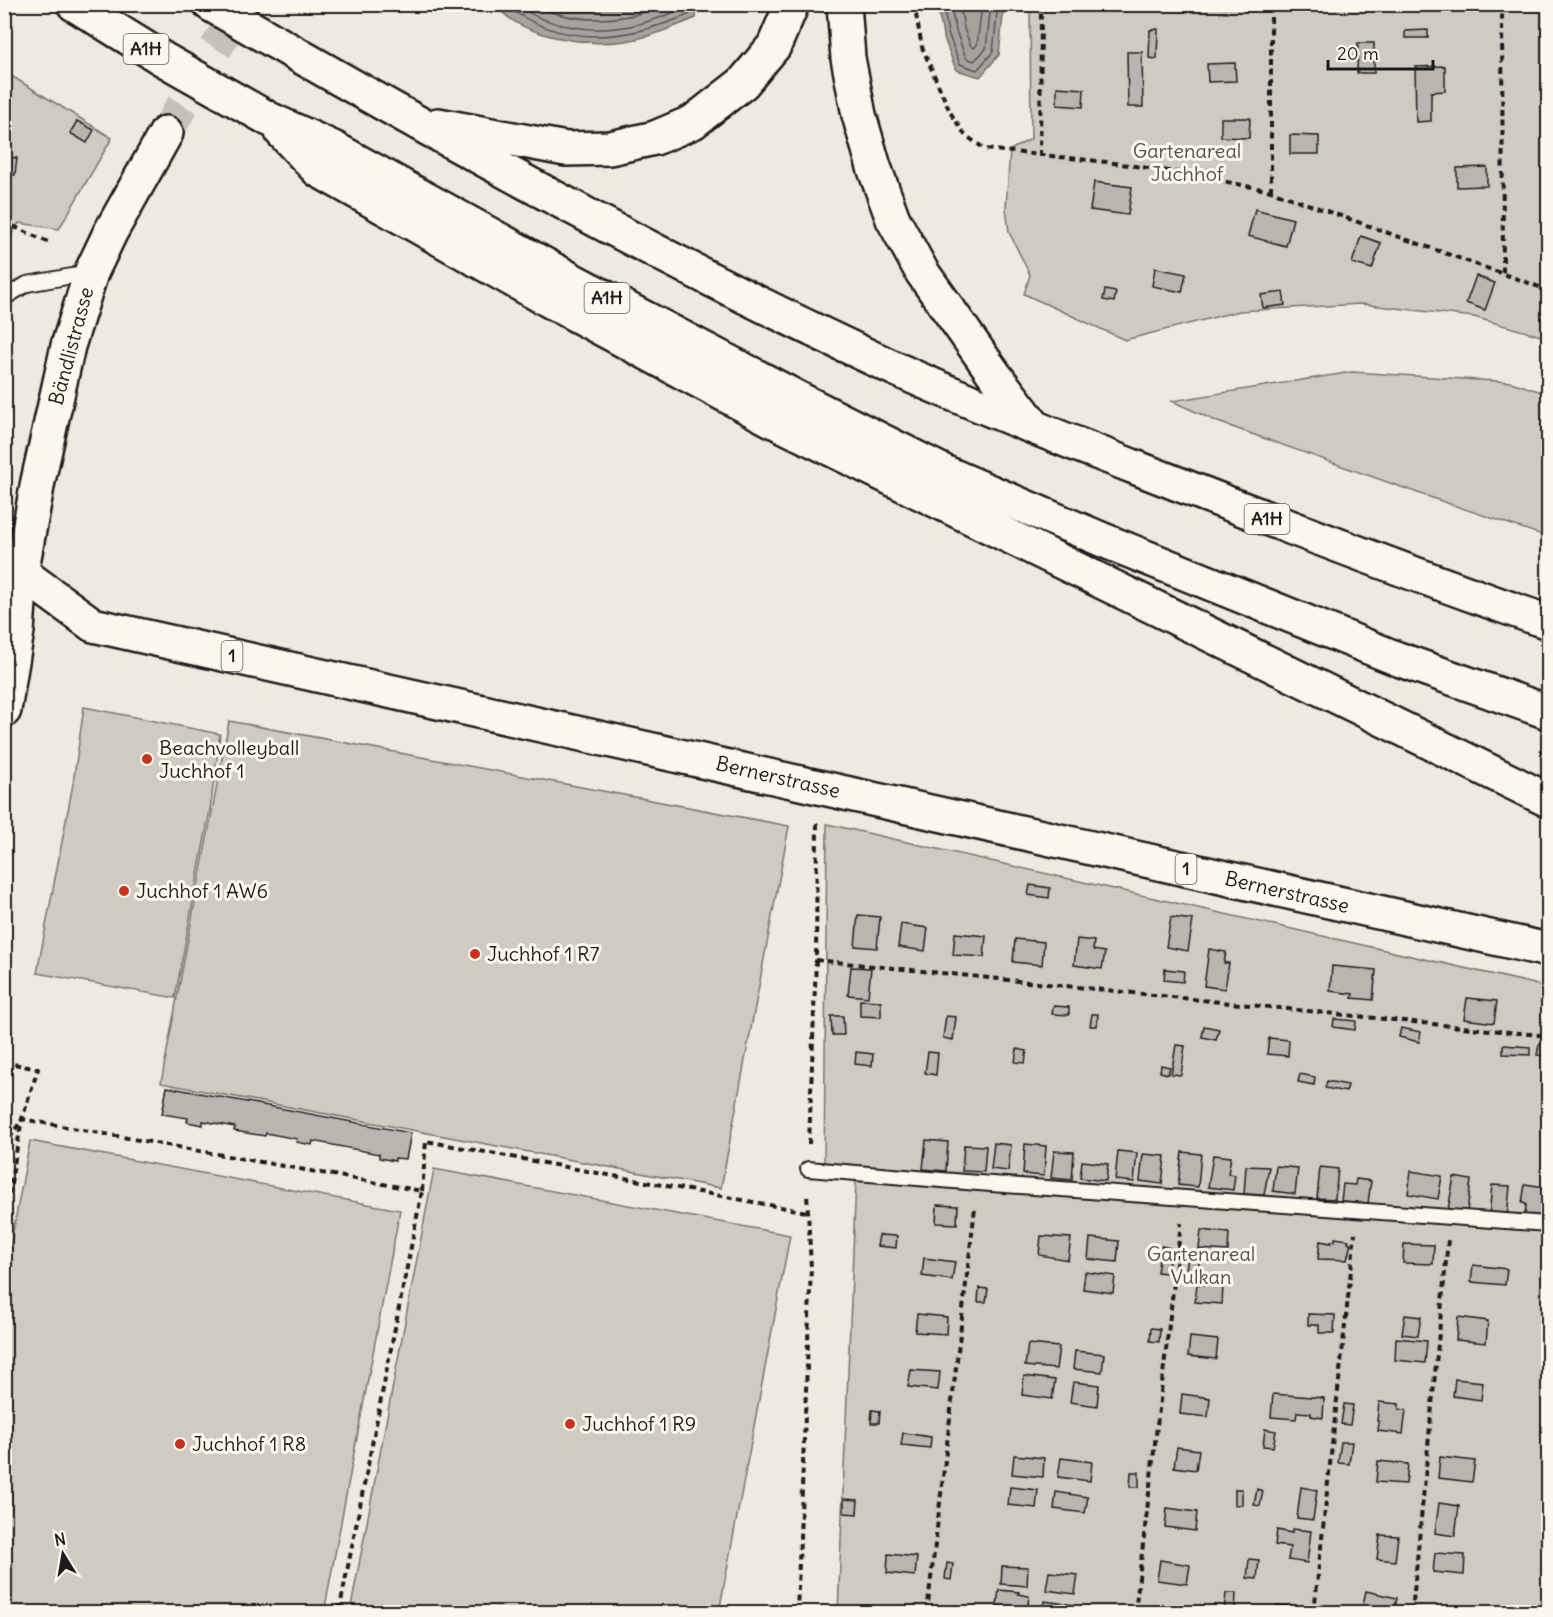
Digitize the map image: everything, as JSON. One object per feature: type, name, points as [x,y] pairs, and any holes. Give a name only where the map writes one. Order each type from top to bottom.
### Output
[{"type":"main road","name":"A1H","points":[[74,4],[163,59],[269,119],[333,148],[572,280],[805,402],[946,472],[1103,540],[1387,654],[1548,712]]},
{"type":"main road","name":"A1H","points":[[210,4],[542,192],[698,273],[900,370],[1035,427],[1304,534],[1548,622]]},
{"type":"main road","points":[[413,120],[566,148],[610,148],[655,138],[693,122],[743,82],[774,46],[792,4]]},
{"type":"main road","points":[[844,4],[848,58],[859,115],[874,167],[893,219],[922,272],[1035,427]]},
{"type":"main road","points":[[269,119],[318,170],[552,302],[772,420],[1548,800]]},
{"type":"main road","name":"Bändlistrasse","points":[[4,710],[17,631],[10,571],[38,481],[68,346],[91,273],[110,233],[166,133]]},
{"type":"main road","name":"Bernerstrasse","points":[[10,571],[93,625],[1548,950]]},
{"type":"lane","points":[[4,298],[27,284],[91,273]]},
{"type":"lane","points":[[808,1168],[978,1183],[1548,1224]]},
{"type":"path","points":[[914,4],[922,47],[950,112],[965,135],[984,149],[1107,162],[1189,174],[1271,191],[1548,290]]},
{"type":"path","points":[[1040,156],[1041,4]]},
{"type":"path","points":[[1271,4],[1271,191]]},
{"type":"path","points":[[1502,4],[1503,274]]},
{"type":"path","points":[[4,222],[51,243]]},
{"type":"path","points":[[797,1612],[811,1267],[807,1212],[816,960],[817,815]]},
{"type":"path","points":[[816,960],[1548,1036]]},
{"type":"path","points":[[4,1031],[8,1033],[4,1052]]},
{"type":"path","points":[[4,1062],[38,1068],[22,1119],[4,1221]]},
{"type":"path","points":[[4,1147],[22,1119]]},
{"type":"path","points":[[22,1119],[422,1191]]},
{"type":"path","points":[[339,1612],[422,1191],[426,1141],[807,1212]]},
{"type":"path","points":[[927,1612],[978,1183]]},
{"type":"path","points":[[1135,1612],[1184,1198]]},
{"type":"path","points":[[1314,1612],[1357,1211]]},
{"type":"path","points":[[1412,1612],[1450,1217]]},
{"type":"green space","name":"Gartenareal Juchhof","points":[[1030,5],[1548,5],[1548,338],[1474,317],[1361,304],[1239,311],[1125,340],[1024,294],[1030,275],[1009,232],[1006,208],[1010,150],[1031,139]]},
{"type":"green space","points":[[5,72],[112,138],[59,229],[19,223],[5,245]]},
{"type":"green space","points":[[1352,372],[1511,382],[1548,394],[1548,537],[1218,422],[1172,401]]},
{"type":"green space","name":"Juchhof 1 AW6","points":[[84,707],[220,734],[210,810],[175,998],[37,973],[73,784]]},
{"type":"green space","name":"Juchhof 1 R7","points":[[229,721],[789,826],[721,1188],[161,1083]]},
{"type":"green space","name":"Gartenareal Vulkan","points":[[827,824],[1548,987],[1548,1612],[838,1612],[856,1180],[824,1177]]},
{"type":"green space","name":"Juchhof 1 R8","points":[[30,1141],[400,1210],[324,1612],[5,1612],[5,1275]]},
{"type":"green space","name":"Juchhof 1 R9","points":[[434,1169],[790,1235],[719,1612],[350,1612]]},
{"type":"water","points":[[496,5],[697,5],[696,18],[662,31],[626,41],[593,42],[575,41],[537,32],[507,16]]},
{"type":"water","points":[[937,5],[1004,5],[999,55],[980,77],[956,70],[943,35]]},
{"type":"building","points":[[1548,4],[1548,29],[1547,29]]},
{"type":"building","points":[[1158,29],[1157,59],[1149,58],[1150,30]]},
{"type":"building","points":[[1428,30],[1428,38],[1405,38],[1405,31]]},
{"type":"building","points":[[1358,43],[1374,43],[1374,73],[1357,73]]},
{"type":"building","points":[[1127,52],[1142,52],[1143,107],[1128,107]]},
{"type":"building","points":[[1235,63],[1236,81],[1208,82],[1207,64]]},
{"type":"building","points":[[1445,66],[1445,91],[1431,92],[1431,121],[1416,122],[1415,67]]},
{"type":"building","points":[[1057,87],[1084,89],[1083,107],[1057,105]]},
{"type":"building","points":[[1221,118],[1250,118],[1249,138],[1221,137]]},
{"type":"building","points":[[77,121],[94,130],[87,143],[70,133]]},
{"type":"building","points":[[1290,135],[1319,136],[1319,154],[1290,154]]},
{"type":"building","points":[[4,157],[17,158],[15,175],[4,174]]},
{"type":"building","points":[[1487,167],[1487,186],[1457,187],[1457,168]]},
{"type":"building","points":[[1094,182],[1132,187],[1128,215],[1090,210]]},
{"type":"building","points":[[1255,209],[1293,219],[1286,246],[1248,236]]},
{"type":"building","points":[[1361,236],[1381,243],[1372,269],[1352,263]]},
{"type":"building","points":[[1155,268],[1186,274],[1182,292],[1152,286]]},
{"type":"building","points":[[1476,276],[1495,283],[1485,310],[1466,303]]},
{"type":"building","points":[[1105,290],[1116,292],[1114,302],[1103,300]]},
{"type":"building","points":[[1283,292],[1285,305],[1263,308],[1261,295]]},
{"type":"building","points":[[1030,885],[1050,888],[1049,898],[1028,895]]},
{"type":"building","points":[[858,915],[880,917],[877,948],[855,946]]},
{"type":"building","points":[[1171,917],[1193,920],[1188,951],[1166,947]]},
{"type":"building","points":[[901,924],[928,928],[925,951],[898,947]]},
{"type":"building","points":[[955,933],[986,936],[984,957],[953,955]]},
{"type":"building","points":[[1015,939],[1044,942],[1042,965],[1013,962]]},
{"type":"building","points":[[1077,939],[1094,941],[1093,950],[1105,952],[1102,969],[1074,965]]},
{"type":"building","points":[[1209,949],[1226,952],[1224,963],[1229,963],[1225,989],[1204,986]]},
{"type":"building","points":[[1332,966],[1376,970],[1373,1000],[1352,998],[1353,994],[1330,991]]},
{"type":"building","points":[[851,967],[871,968],[868,997],[848,995]]},
{"type":"building","points":[[1165,969],[1184,971],[1183,982],[1164,980]]},
{"type":"building","points":[[1467,998],[1497,1001],[1494,1023],[1464,1019]]},
{"type":"building","points":[[860,1000],[881,1001],[881,1017],[860,1016]]},
{"type":"building","points":[[1053,1006],[1069,1007],[1069,1015],[1052,1014]]},
{"type":"building","points":[[1092,1014],[1098,1014],[1097,1026],[1090,1026]]},
{"type":"building","points":[[831,1016],[843,1016],[844,1035],[832,1035]]},
{"type":"building","points":[[946,1016],[956,1017],[953,1040],[943,1038]]},
{"type":"building","points":[[1334,1019],[1356,1021],[1355,1030],[1333,1027]]},
{"type":"building","points":[[1204,1026],[1219,1029],[1216,1040],[1202,1037]]},
{"type":"building","points":[[1401,1028],[1421,1032],[1419,1042],[1399,1037]]},
{"type":"building","points":[[1269,1038],[1289,1040],[1288,1056],[1267,1054]]},
{"type":"building","points":[[1539,1044],[1548,1045],[1548,1056],[1537,1055]]},
{"type":"building","points":[[1176,1045],[1185,1046],[1181,1075],[1171,1074]]},
{"type":"building","points":[[1503,1045],[1530,1047],[1530,1055],[1503,1054]]},
{"type":"building","points":[[1017,1049],[1027,1051],[1025,1063],[1015,1062]]},
{"type":"building","points":[[856,1052],[873,1054],[872,1066],[855,1064]]},
{"type":"building","points":[[928,1052],[938,1053],[936,1075],[925,1073]]},
{"type":"building","points":[[1161,1065],[1170,1067],[1168,1074],[1160,1072]]},
{"type":"building","points":[[1300,1074],[1315,1077],[1314,1085],[1298,1082]]},
{"type":"building","points":[[1327,1081],[1348,1085],[1346,1092],[1325,1088]]},
{"type":"building","points":[[167,1087],[411,1133],[406,1159],[395,1158],[395,1161],[379,1158],[379,1154],[313,1141],[312,1145],[296,1142],[297,1139],[266,1133],[265,1136],[234,1131],[235,1127],[203,1121],[203,1125],[187,1122],[188,1118],[162,1114]]},
{"type":"building","points":[[926,1140],[948,1142],[946,1171],[923,1169]]},
{"type":"building","points":[[994,1143],[1011,1145],[1008,1171],[991,1169]]},
{"type":"building","points":[[1025,1144],[1046,1146],[1044,1176],[1023,1174]]},
{"type":"building","points":[[964,1145],[986,1146],[984,1172],[962,1171]]},
{"type":"building","points":[[1054,1151],[1074,1152],[1072,1180],[1051,1178]]},
{"type":"building","points":[[1118,1151],[1137,1153],[1134,1182],[1115,1180]]},
{"type":"building","points":[[1182,1152],[1201,1154],[1198,1187],[1178,1185]]},
{"type":"building","points":[[1143,1154],[1165,1156],[1162,1184],[1140,1181]]},
{"type":"building","points":[[1213,1155],[1231,1157],[1228,1174],[1235,1175],[1233,1190],[1208,1187]]},
{"type":"building","points":[[1082,1161],[1108,1164],[1106,1181],[1080,1178]]},
{"type":"building","points":[[1246,1166],[1269,1167],[1264,1195],[1244,1194]]},
{"type":"building","points":[[1276,1166],[1298,1168],[1295,1194],[1273,1191]]},
{"type":"building","points":[[1320,1167],[1338,1169],[1335,1199],[1317,1198]]},
{"type":"building","points":[[1411,1171],[1442,1176],[1438,1199],[1408,1194]]},
{"type":"building","points":[[1454,1177],[1471,1180],[1467,1212],[1448,1209]]},
{"type":"building","points":[[1356,1179],[1371,1181],[1368,1203],[1341,1201],[1343,1184],[1355,1185]]},
{"type":"building","points":[[1525,1184],[1544,1187],[1544,1190],[1547,1190],[1544,1217],[1525,1215],[1526,1204],[1522,1203]]},
{"type":"building","points":[[1492,1185],[1510,1186],[1507,1217],[1489,1216]]},
{"type":"building","points":[[937,1205],[958,1206],[957,1224],[936,1223]]},
{"type":"building","points":[[1201,1230],[1229,1233],[1228,1251],[1199,1249]]},
{"type":"building","points":[[879,1235],[897,1236],[896,1248],[877,1246]]},
{"type":"building","points":[[1041,1236],[1071,1238],[1068,1260],[1039,1255]]},
{"type":"building","points":[[1090,1238],[1119,1241],[1117,1262],[1088,1259]]},
{"type":"building","points":[[1335,1238],[1349,1240],[1348,1243],[1351,1243],[1347,1260],[1318,1259],[1320,1241],[1331,1243],[1335,1241]]},
{"type":"building","points":[[1404,1244],[1434,1245],[1433,1264],[1403,1263]]},
{"type":"building","points":[[1161,1246],[1171,1248],[1167,1273],[1157,1272]]},
{"type":"building","points":[[1188,1253],[1200,1254],[1198,1273],[1186,1272]]},
{"type":"building","points":[[924,1258],[955,1262],[952,1280],[922,1276]]},
{"type":"building","points":[[1473,1265],[1507,1269],[1505,1285],[1471,1282]]},
{"type":"building","points":[[1085,1272],[1115,1276],[1113,1293],[1083,1289]]},
{"type":"building","points":[[1197,1284],[1223,1286],[1222,1304],[1195,1302]]},
{"type":"building","points":[[979,1288],[988,1289],[986,1302],[978,1302]]},
{"type":"building","points":[[917,1314],[947,1317],[946,1334],[915,1332]]},
{"type":"building","points":[[1308,1314],[1335,1315],[1334,1333],[1319,1333],[1319,1325],[1308,1325]]},
{"type":"building","points":[[1405,1315],[1421,1317],[1418,1336],[1402,1334]]},
{"type":"building","points":[[1458,1317],[1488,1321],[1486,1343],[1456,1340]]},
{"type":"building","points":[[1151,1328],[1160,1329],[1159,1342],[1150,1341]]},
{"type":"building","points":[[1190,1337],[1218,1340],[1216,1359],[1188,1356]]},
{"type":"building","points":[[1396,1338],[1427,1341],[1425,1363],[1395,1360]]},
{"type":"building","points":[[1028,1344],[1059,1347],[1056,1369],[1025,1366]]},
{"type":"building","points":[[1075,1351],[1104,1354],[1102,1372],[1073,1369]]},
{"type":"building","points":[[911,1370],[940,1372],[938,1390],[908,1387]]},
{"type":"building","points":[[1024,1376],[1055,1380],[1052,1399],[1022,1395]]},
{"type":"building","points":[[1455,1379],[1483,1382],[1481,1400],[1453,1396]]},
{"type":"building","points":[[1073,1382],[1099,1385],[1097,1406],[1070,1402]]},
{"type":"building","points":[[1182,1394],[1210,1398],[1208,1417],[1180,1414]]},
{"type":"building","points":[[1273,1394],[1324,1398],[1323,1418],[1311,1416],[1311,1413],[1297,1412],[1296,1419],[1271,1417]]},
{"type":"building","points":[[1379,1402],[1399,1404],[1399,1409],[1406,1410],[1403,1434],[1378,1431]]},
{"type":"building","points":[[1344,1404],[1353,1405],[1350,1425],[1341,1424]]},
{"type":"building","points":[[872,1410],[880,1411],[879,1423],[871,1423]]},
{"type":"building","points":[[1265,1429],[1276,1431],[1273,1447],[1263,1446]]},
{"type":"building","points":[[903,1433],[931,1437],[930,1448],[901,1445]]},
{"type":"building","points":[[1341,1442],[1352,1442],[1349,1464],[1338,1463]]},
{"type":"building","points":[[1177,1447],[1199,1450],[1196,1470],[1174,1467]]},
{"type":"building","points":[[1014,1455],[1044,1458],[1043,1477],[1012,1474]]},
{"type":"building","points":[[1440,1457],[1475,1461],[1472,1482],[1438,1478]]},
{"type":"building","points":[[1061,1458],[1092,1462],[1090,1481],[1058,1477]]},
{"type":"building","points":[[1378,1461],[1408,1464],[1406,1484],[1376,1482]]},
{"type":"building","points":[[1131,1472],[1139,1472],[1139,1487],[1130,1487]]},
{"type":"building","points":[[1010,1487],[1038,1490],[1036,1508],[1008,1505]]},
{"type":"building","points":[[1301,1487],[1317,1490],[1313,1520],[1297,1518]]},
{"type":"building","points":[[1235,1489],[1242,1489],[1242,1505],[1235,1505]]},
{"type":"building","points":[[1257,1489],[1263,1491],[1260,1506],[1254,1505]]},
{"type":"building","points":[[1056,1492],[1088,1497],[1085,1513],[1054,1509]]},
{"type":"building","points":[[844,1499],[858,1500],[857,1514],[844,1513]]},
{"type":"building","points":[[1439,1503],[1459,1506],[1455,1536],[1435,1533]]},
{"type":"building","points":[[1167,1508],[1197,1512],[1195,1531],[1165,1527]]},
{"type":"building","points":[[1292,1529],[1311,1531],[1307,1563],[1288,1560],[1290,1547],[1275,1545],[1277,1530],[1292,1533]]},
{"type":"building","points":[[1380,1535],[1398,1536],[1395,1561],[1377,1559]]},
{"type":"building","points":[[1435,1553],[1465,1555],[1464,1575],[1433,1572]]},
{"type":"building","points":[[888,1554],[917,1557],[915,1576],[887,1573]]},
{"type":"building","points":[[1249,1559],[1259,1560],[1257,1579],[1247,1578]]},
{"type":"building","points":[[1160,1560],[1190,1565],[1187,1584],[1157,1580]]},
{"type":"building","points":[[947,1563],[953,1564],[951,1580],[945,1579]]},
{"type":"building","points":[[1002,1566],[1028,1567],[1027,1586],[1001,1584]]},
{"type":"building","points":[[1049,1572],[1078,1575],[1075,1594],[1046,1590]]},
{"type":"building","points":[[999,1590],[1019,1592],[1018,1594],[1029,1596],[1027,1612],[996,1612]]},
{"type":"building","points":[[1366,1591],[1397,1598],[1394,1612],[1362,1609]]},
{"type":"building","points":[[1226,1593],[1236,1593],[1235,1612],[1224,1611]]},
{"type":"building","points":[[1044,1601],[1074,1605],[1073,1612],[1042,1612]]},
{"type":"building","points":[[1277,1605],[1301,1608],[1301,1612],[1276,1612]]},
{"type":"tunnel","points":[[166,133],[242,4]]},
{"type":"place","name":"Beachvolleyball Juchhof 1","points":[[147,759]]},
{"type":"place","name":"Juchhof 1 AW6","points":[[124,891]]},
{"type":"place","name":"Juchhof 1 R7","points":[[475,954]]},
{"type":"place","name":"Juchhof 1 R9","points":[[570,1424]]},
{"type":"place","name":"Juchhof 1 R8","points":[[180,1444]]}]
